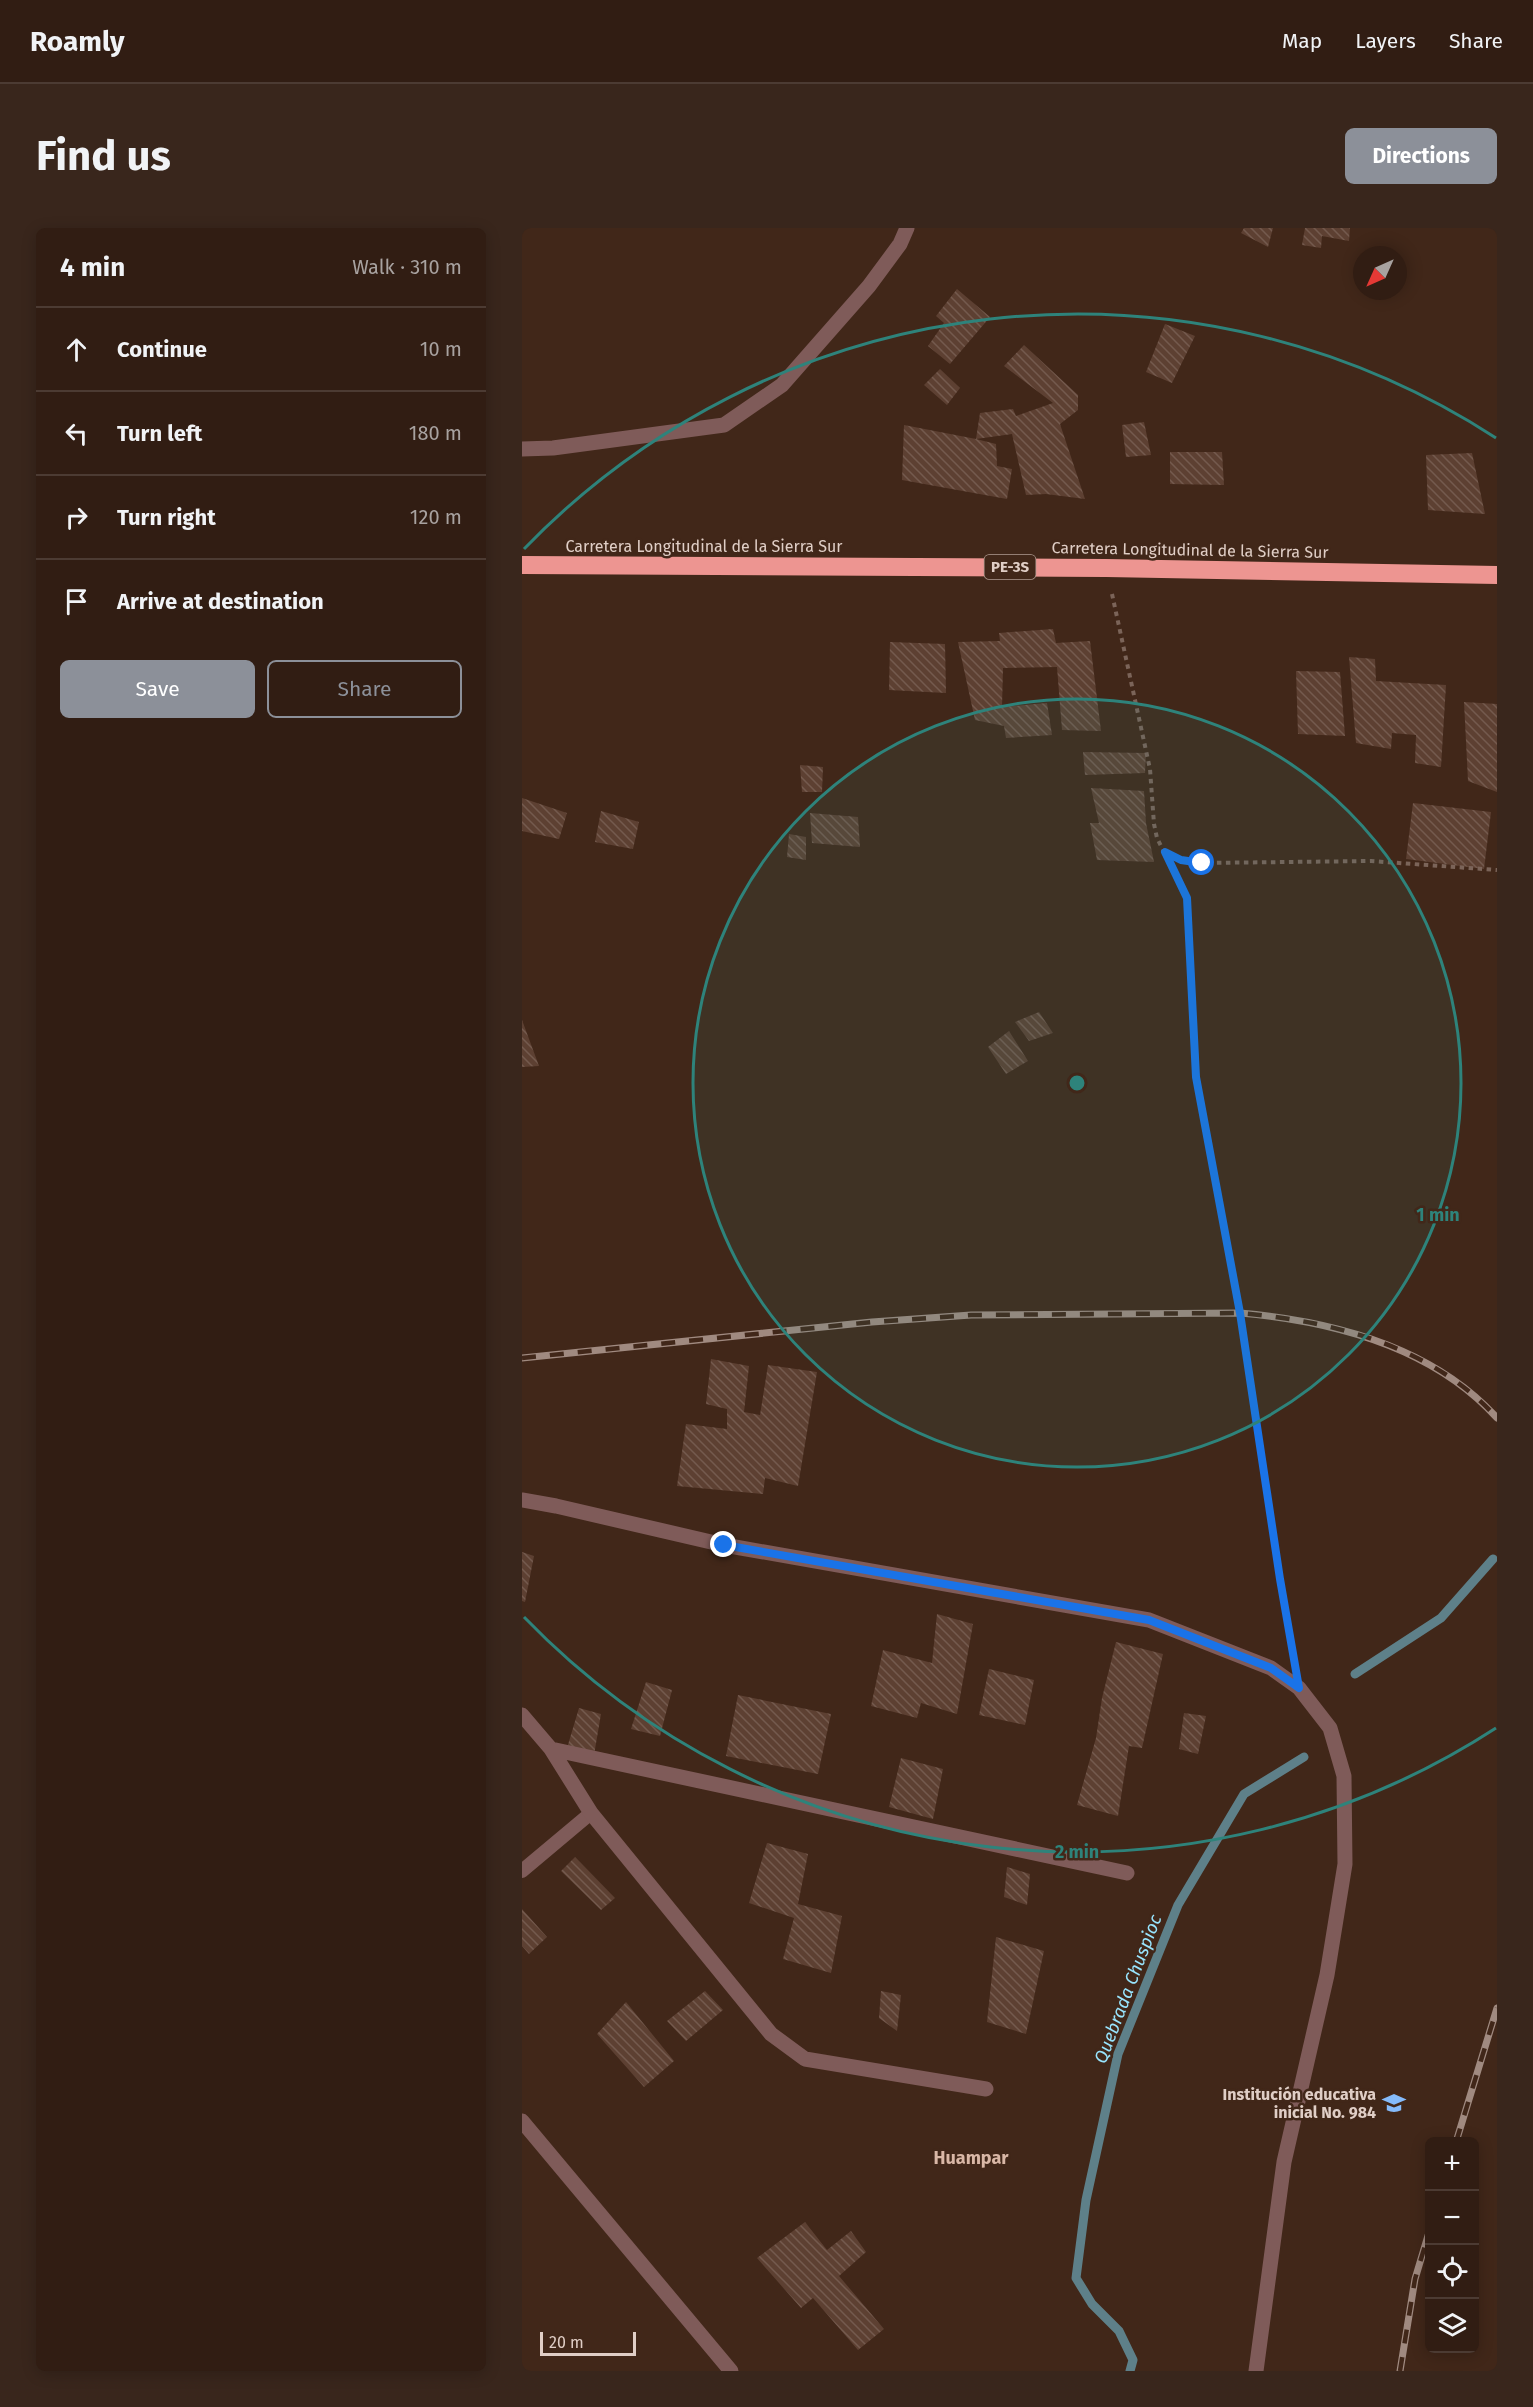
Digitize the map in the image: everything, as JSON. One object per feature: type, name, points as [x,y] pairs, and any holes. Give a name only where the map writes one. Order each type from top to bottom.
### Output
[{"type":"highway","name":"Carretera Longitudinal de la Sierra Sur","points":[[522,564],[1106,567],[1497,575]]},
{"type":"street","points":[[522,449],[554,448],[724,425],[782,385],[869,286],[900,244],[907,228]]},
{"type":"street","points":[[522,1500],[724,1545],[1149,1620],[1271,1668],[1299,1688],[1330,1728],[1344,1776],[1345,1864],[1327,1975],[1284,2162],[1256,2371]]},
{"type":"street","points":[[522,1715],[550,1749],[591,1813],[771,2034],[805,2059],[986,2089]]},
{"type":"street","points":[[550,1749],[1127,1874]]},
{"type":"street","points":[[522,2121],[731,2371]]},
{"type":"lane","points":[[522,1871],[591,1813]]},
{"type":"path","points":[[1106,567],[1148,759],[1157,838],[1187,898],[1196,1077],[1240,1313],[1280,1579],[1299,1688]]},
{"type":"path","points":[[1165,852],[1181,860],[1202,863],[1371,861],[1497,870]]},
{"type":"building","points":[[1244,228],[1273,228],[1268,247],[1241,233]]},
{"type":"building","points":[[1305,228],[1350,228],[1349,241],[1322,236],[1321,248],[1302,245]]},
{"type":"building","points":[[957,289],[990,317],[950,364],[928,346],[944,323],[936,316]]},
{"type":"building","points":[[1165,324],[1195,336],[1172,383],[1146,372]]},
{"type":"building","points":[[1024,345],[1078,395],[1078,410],[1060,424],[1085,499],[1046,494],[1026,495],[1012,434],[976,439],[980,413],[1013,409],[1016,416],[1053,403],[1004,366]]},
{"type":"building","points":[[940,369],[960,388],[947,405],[924,385]]},
{"type":"building","points":[[1144,422],[1151,455],[1126,457],[1122,425]]},
{"type":"building","points":[[904,425],[996,444],[997,466],[1012,469],[1007,499],[902,480]]},
{"type":"building","points":[[1170,452],[1222,452],[1224,485],[1170,484]]},
{"type":"building","points":[[1472,453],[1485,514],[1428,510],[1426,455]]},
{"type":"building","points":[[1053,629],[1056,643],[1090,641],[1101,731],[1062,730],[1057,667],[1003,668],[1002,707],[1047,703],[1052,735],[1006,738],[1004,726],[975,720],[958,642],[1000,641],[999,633]]},
{"type":"building","points":[[890,642],[945,644],[946,693],[889,690]]},
{"type":"building","points":[[1349,657],[1375,659],[1376,681],[1446,685],[1441,767],[1415,763],[1416,735],[1392,733],[1391,749],[1356,743]]},
{"type":"building","points":[[1296,671],[1340,672],[1345,736],[1298,734]]},
{"type":"building","points":[[1464,702],[1497,704],[1497,792],[1468,781]]},
{"type":"building","points":[[1083,752],[1146,753],[1145,773],[1085,775]]},
{"type":"building","points":[[800,765],[823,767],[822,792],[802,792]]},
{"type":"building","points":[[1091,788],[1144,791],[1146,823],[1154,862],[1097,860],[1090,823],[1099,823]]},
{"type":"building","points":[[522,798],[567,813],[559,839],[522,831]]},
{"type":"building","points":[[1413,803],[1491,812],[1484,869],[1406,859]]},
{"type":"building","points":[[601,811],[639,822],[633,849],[595,842]]},
{"type":"building","points":[[810,813],[858,817],[860,847],[812,843]]},
{"type":"building","points":[[789,834],[806,837],[806,860],[787,857]]},
{"type":"building","points":[[1039,1012],[1053,1033],[1029,1041],[1015,1022]]},
{"type":"building","points":[[522,1020],[539,1066],[522,1067]]},
{"type":"building","points":[[1009,1031],[1028,1061],[1006,1074],[988,1047]]},
{"type":"building","points":[[711,1359],[749,1366],[744,1412],[760,1415],[768,1365],[817,1372],[798,1486],[765,1478],[763,1494],[677,1486],[686,1424],[727,1429],[727,1409],[706,1404]]},
{"type":"building","points":[[522,1552],[534,1556],[525,1602],[522,1601]]},
{"type":"building","points":[[937,1614],[973,1624],[957,1714],[921,1703],[917,1718],[871,1706],[883,1650],[932,1663]]},
{"type":"building","points":[[1116,1642],[1163,1654],[1142,1748],[1129,1746],[1118,1816],[1077,1805],[1096,1738],[1102,1698]]},
{"type":"building","points":[[989,1669],[1034,1680],[1025,1725],[979,1715]]},
{"type":"building","points":[[646,1682],[672,1690],[660,1736],[631,1729]]},
{"type":"building","points":[[738,1695],[831,1714],[818,1774],[726,1756]]},
{"type":"building","points":[[579,1708],[601,1714],[594,1755],[567,1748]]},
{"type":"building","points":[[1184,1713],[1206,1716],[1198,1754],[1179,1749]]},
{"type":"building","points":[[901,1758],[943,1769],[933,1819],[889,1807]]},
{"type":"building","points":[[767,1843],[808,1854],[798,1904],[842,1916],[831,1973],[783,1959],[794,1918],[749,1903]]},
{"type":"building","points":[[575,1857],[615,1898],[601,1910],[561,1871]]},
{"type":"building","points":[[1007,1867],[1030,1874],[1027,1905],[1004,1897]]},
{"type":"building","points":[[522,1909],[547,1937],[529,1954],[522,1946]]},
{"type":"building","points":[[996,1937],[1044,1951],[1026,2034],[987,2022]]},
{"type":"building","points":[[705,1991],[723,2010],[686,2041],[667,2021]]},
{"type":"building","points":[[881,1991],[901,1995],[897,2031],[879,2018]]},
{"type":"building","points":[[626,2002],[674,2061],[644,2087],[597,2034]]},
{"type":"building","points":[[805,2222],[827,2250],[851,2231],[866,2252],[839,2276],[884,2329],[858,2350],[813,2298],[801,2308],[757,2258]]},
{"type":"waterway","name":"Quebrada Chuspioc","points":[[1355,1674],[1441,1618],[1493,1559]]},
{"type":"waterway","name":"Quebrada Chuspioc","points":[[1130,2371],[1133,2360],[1119,2331],[1092,2304],[1076,2278],[1086,2200],[1118,2054],[1178,1905],[1244,1794],[1304,1757]]},
{"type":"railway","points":[[522,1358],[872,1322],[971,1315],[1240,1313],[1275,1317],[1345,1331],[1412,1355],[1442,1372],[1471,1393],[1497,1418]]},
{"type":"railway","points":[[1458,2137],[1497,2008]]},
{"type":"railway","points":[[1400,2371],[1415,2279],[1425,2245]]},
{"type":"place","name":"Institución educativa inicial No. 984","points":[[1394,2103]]},
{"type":"district","name":"Huampar","points":[[971,2158]]},
{"type":"route","points":[[724,1545],[1149,1620],[1271,1668],[1299,1688],[1280,1579],[1240,1313],[1196,1077],[1187,898],[1165,852],[1181,860],[1202,863]]}]
